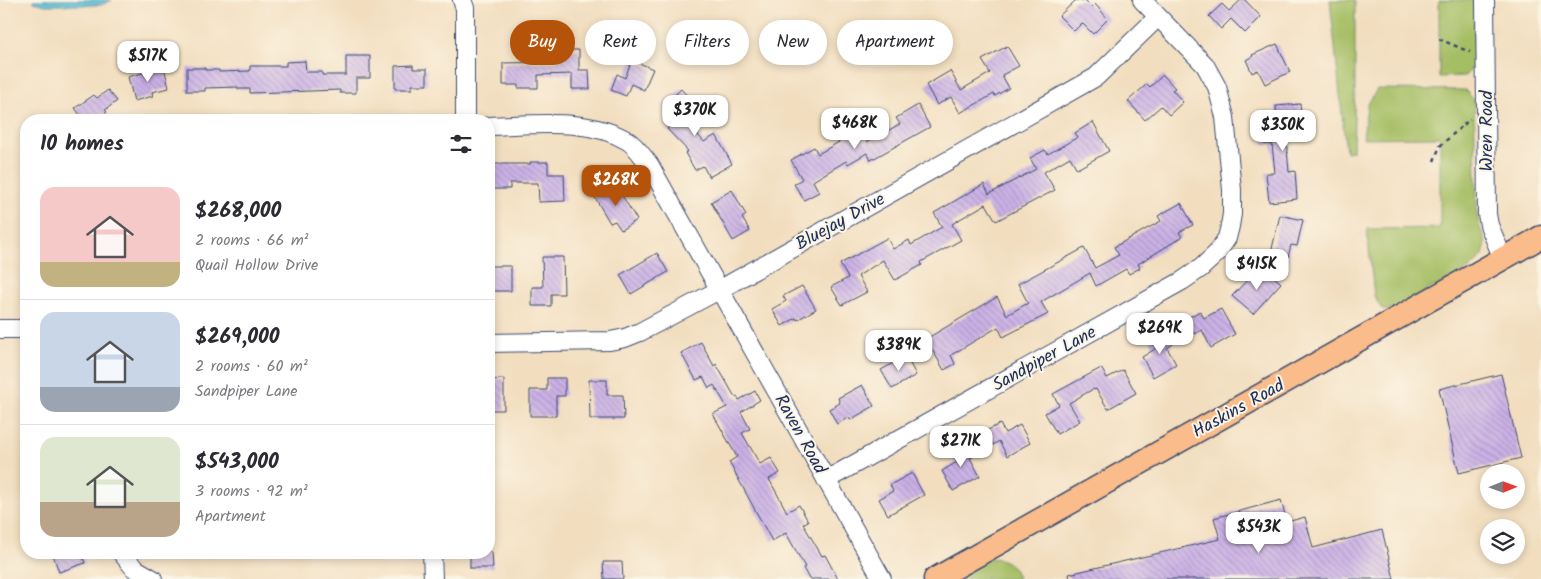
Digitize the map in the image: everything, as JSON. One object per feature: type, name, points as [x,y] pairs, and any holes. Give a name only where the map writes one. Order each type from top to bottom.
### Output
[{"type":"main road","name":"Haskins Road","points":[[936,579],[1541,237]]},
{"type":"street","points":[[462,0],[465,8],[464,114]]},
{"type":"street","name":"Sandpiper Lane","points":[[826,480],[1182,281],[1201,268],[1217,253],[1227,238],[1232,214],[1232,190],[1225,117],[1217,87],[1205,65],[1142,0]]},
{"type":"street","name":"Wren Road","points":[[1485,0],[1487,214],[1489,225],[1503,259]]},
{"type":"street","name":"Bluejay Drive","points":[[495,342],[610,341],[640,332],[719,290],[1096,77],[1158,17]]},
{"type":"street","name":"Raven Road","points":[[495,126],[577,125],[605,130],[630,142],[649,164],[882,579]]},
{"type":"street","points":[[0,329],[20,329]]},
{"type":"street","points":[[127,559],[134,568],[153,579]]},
{"type":"street","points":[[432,559],[433,579]]},
{"type":"path","points":[[1439,39],[1485,59]]},
{"type":"path","points":[[1434,161],[1440,146],[1486,104]]},
{"type":"green space","points":[[1330,0],[1355,0],[1353,151],[1346,152]]},
{"type":"green space","points":[[1439,0],[1474,0],[1474,66],[1465,76],[1439,77]]},
{"type":"green space","points":[[1377,89],[1465,90],[1474,100],[1477,215],[1486,243],[1483,255],[1471,268],[1387,311],[1381,308],[1374,296],[1367,229],[1440,228],[1440,137],[1363,138],[1367,106]]},
{"type":"green space","points":[[990,558],[1000,559],[1012,566],[1018,579],[958,579]]},
{"type":"water","points":[[33,0],[112,0],[101,5],[45,5]]},
{"type":"building","points":[[1076,0],[1085,0],[1092,7],[1095,4],[1108,19],[1093,34],[1082,23],[1074,31],[1059,16]]},
{"type":"building","points":[[1241,0],[1245,0],[1261,17],[1245,33],[1231,19],[1221,29],[1209,16],[1222,4],[1229,11]]},
{"type":"building","points":[[1277,44],[1290,72],[1265,84],[1258,70],[1252,73],[1246,60],[1252,55]]},
{"type":"building","points":[[1007,46],[1019,66],[1002,75],[1009,88],[960,113],[951,97],[937,105],[926,85],[950,71],[961,90],[990,73],[982,60]]},
{"type":"building","points":[[575,50],[579,50],[579,70],[589,70],[590,89],[572,89],[572,74],[538,75],[538,88],[518,88],[518,85],[503,85],[503,63],[510,63],[510,65],[575,65]]},
{"type":"building","points":[[346,56],[370,56],[370,78],[356,78],[356,93],[340,93],[340,90],[250,93],[250,89],[238,89],[238,87],[205,88],[205,91],[187,91],[187,68],[205,68],[205,70],[219,70],[219,72],[250,71],[250,66],[286,66],[286,62],[305,61],[306,72],[322,72],[322,75],[346,75]]},
{"type":"building","points":[[413,65],[413,69],[427,69],[427,85],[412,85],[412,89],[395,89],[395,66]]},
{"type":"building","points":[[630,65],[644,65],[653,69],[644,90],[631,84],[626,96],[611,90],[617,74],[625,78]]},
{"type":"building","points":[[164,67],[169,88],[152,92],[153,96],[134,101],[128,77]]},
{"type":"building","points":[[1163,75],[1175,88],[1172,90],[1183,102],[1169,115],[1161,106],[1145,120],[1128,101],[1147,84],[1150,87]]},
{"type":"building","points":[[681,89],[699,109],[686,121],[704,142],[716,135],[732,164],[709,177],[703,166],[695,170],[685,153],[688,151],[667,129],[676,120],[663,106]]},
{"type":"building","points":[[108,90],[117,101],[105,110],[107,112],[104,114],[80,114],[75,108],[94,95],[97,98]]},
{"type":"building","points":[[1300,104],[1303,136],[1286,137],[1289,172],[1295,171],[1297,199],[1269,202],[1266,173],[1275,173],[1272,144],[1264,144],[1263,127],[1277,126],[1276,106]]},
{"type":"building","points":[[918,105],[930,127],[871,160],[867,153],[848,164],[846,161],[813,181],[819,192],[804,200],[794,184],[802,179],[791,160],[814,147],[818,154],[860,130],[867,142],[900,124],[896,118]]},
{"type":"building","points":[[1093,122],[1109,151],[1077,169],[1070,157],[1044,172],[1055,190],[996,221],[986,204],[960,219],[952,224],[961,240],[921,262],[922,265],[895,280],[883,260],[858,276],[867,292],[842,305],[831,287],[848,278],[840,264],[887,238],[893,249],[909,240],[911,245],[942,227],[934,213],[984,184],[989,194],[1036,169],[1030,158],[1045,150],[1048,154],[1078,137],[1075,133]]},
{"type":"building","points":[[530,162],[548,162],[548,174],[564,174],[565,201],[539,202],[538,183],[510,183],[510,189],[495,189],[495,164],[530,164]]},
{"type":"building","points":[[615,184],[637,220],[621,230],[615,221],[610,223],[594,196]]},
{"type":"building","points":[[732,190],[746,215],[742,218],[750,231],[733,241],[711,202]]},
{"type":"building","points":[[1181,203],[1193,225],[1179,232],[1182,237],[1138,264],[1140,268],[1129,274],[1126,269],[1096,286],[1090,273],[1041,302],[1048,314],[1003,337],[998,327],[951,355],[955,364],[944,370],[926,339],[997,297],[1007,315],[1028,303],[1018,284],[1084,248],[1095,268],[1119,255],[1114,247],[1161,221],[1158,216]]},
{"type":"building","points":[[1280,215],[1303,220],[1297,246],[1291,245],[1287,261],[1270,257]]},
{"type":"building","points":[[657,253],[668,272],[631,294],[620,275]]},
{"type":"building","points":[[542,257],[563,257],[564,294],[551,294],[551,306],[532,306],[532,287],[543,287]]},
{"type":"building","points":[[495,266],[511,266],[511,291],[495,291]]},
{"type":"building","points":[[1265,269],[1281,283],[1253,314],[1232,296],[1250,277],[1255,281]]},
{"type":"building","points":[[802,286],[816,309],[782,326],[772,309],[786,301],[783,296]]},
{"type":"building","points":[[1221,309],[1235,334],[1211,348],[1202,330],[1194,334],[1186,319],[1200,311],[1204,318]]},
{"type":"building","points":[[1166,331],[1173,344],[1167,348],[1176,364],[1153,377],[1142,357],[1155,349],[1150,340]]},
{"type":"building","points":[[701,342],[714,366],[716,364],[735,397],[737,396],[739,400],[755,391],[760,400],[741,412],[750,429],[742,433],[760,464],[771,458],[780,473],[769,479],[787,512],[799,505],[808,521],[803,524],[822,556],[825,555],[838,579],[809,579],[803,568],[805,567],[786,533],[772,541],[729,462],[737,457],[713,414],[727,407],[714,385],[709,388],[703,377],[696,380],[681,353]]},
{"type":"building","points":[[906,356],[916,375],[892,389],[881,370]]},
{"type":"building","points":[[1101,368],[1107,378],[1123,370],[1136,393],[1108,409],[1096,389],[1093,389],[1069,403],[1080,421],[1057,434],[1045,413],[1059,405],[1053,394]]},
{"type":"building","points":[[1501,374],[1521,458],[1496,464],[1480,464],[1480,468],[1459,473],[1439,389]]},
{"type":"building","points":[[547,378],[565,378],[565,396],[556,396],[556,416],[530,416],[530,390],[547,390]]},
{"type":"building","points":[[504,379],[504,410],[495,410],[495,380]]},
{"type":"building","points":[[589,380],[607,380],[607,395],[623,395],[624,419],[590,419]]},
{"type":"building","points":[[862,385],[874,406],[850,420],[849,417],[837,424],[829,409],[840,403],[838,398]]},
{"type":"building","points":[[1000,424],[1005,433],[1020,425],[1030,443],[1007,456],[999,441],[993,445],[986,431]]},
{"type":"building","points":[[965,442],[973,457],[970,458],[980,476],[953,491],[942,471],[957,462],[950,450]]},
{"type":"building","points":[[912,473],[924,495],[888,515],[879,499],[893,491],[890,485]]},
{"type":"building","points":[[1281,500],[1287,522],[1305,517],[1313,548],[1382,530],[1394,579],[1070,579],[1069,574],[1220,539],[1214,518]]},
{"type":"building","points":[[54,559],[84,559],[85,563],[59,572]]},
{"type":"building","points":[[470,559],[492,559],[493,568],[470,568]]},
{"type":"building","points":[[603,562],[622,562],[623,579],[604,579]]}]
